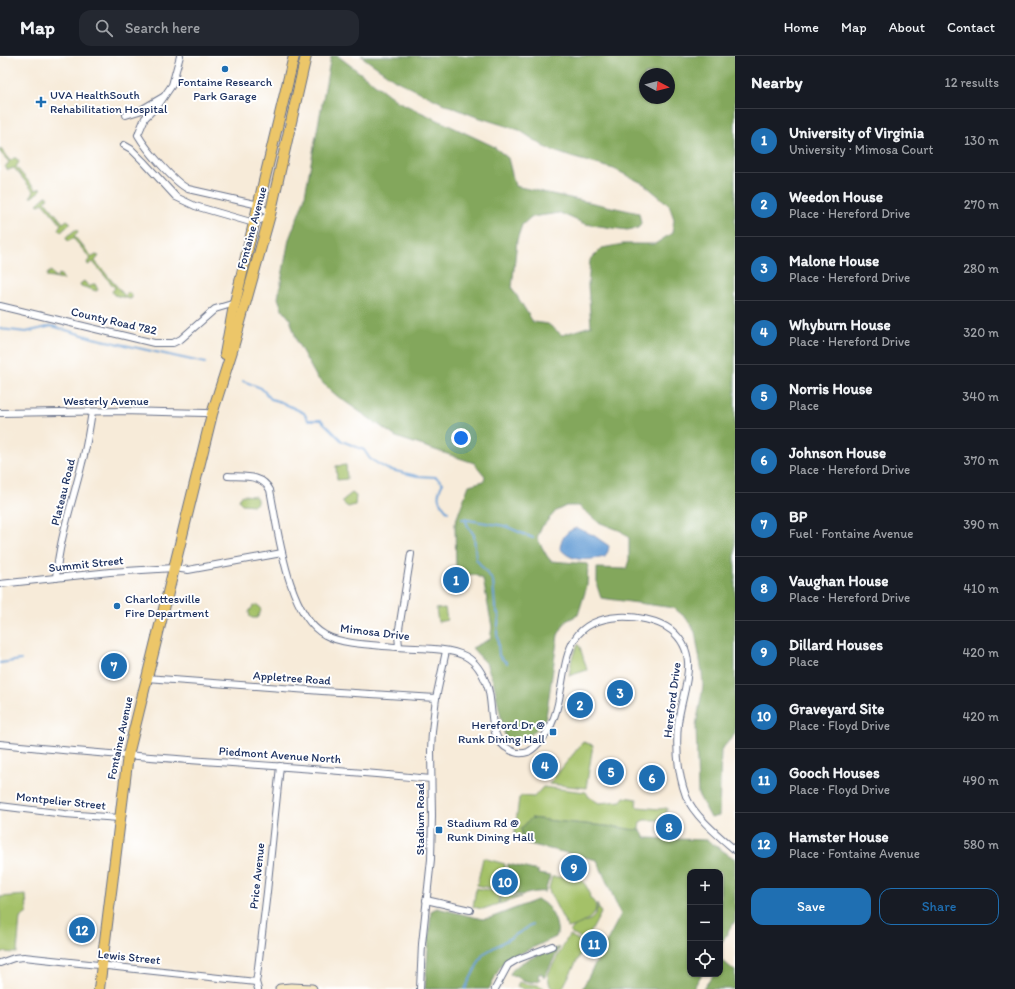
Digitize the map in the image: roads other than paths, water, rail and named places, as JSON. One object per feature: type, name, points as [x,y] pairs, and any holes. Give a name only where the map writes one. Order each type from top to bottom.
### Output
[{"type":"main road","name":"Fontaine Avenue","points":[[99,989],[128,755],[213,410],[235,303],[294,56]]},
{"type":"main road","name":"Fontaine Avenue","points":[[213,410],[232,351],[270,215],[306,56]]},
{"type":"main road","points":[[280,989],[312,989]]},
{"type":"street","points":[[124,145],[131,149],[143,161],[176,197],[196,206],[254,223],[270,215],[259,205],[188,189],[173,177],[142,143],[138,133],[145,118],[159,104],[172,85],[180,56]]},
{"type":"street","points":[[126,115],[139,111],[163,97]]},
{"type":"street","name":"County Road 782","points":[[0,306],[154,343],[162,343],[173,342],[181,339],[215,309],[235,303]]},
{"type":"street","name":"Westerly Avenue","points":[[0,413],[205,413],[213,410]]},
{"type":"street","name":"Plateau Road","points":[[56,578],[56,569],[84,455],[92,412]]},
{"type":"street","name":"Mimosa Drive","points":[[228,476],[260,479],[268,485],[282,553],[296,599],[303,613],[316,629],[335,639],[358,643],[446,650]]},
{"type":"street","points":[[174,568],[188,570],[282,553]]},
{"type":"street","points":[[399,647],[398,635],[411,554]]},
{"type":"street","name":"Summit Street","points":[[0,584],[174,568]]},
{"type":"street","name":"Hereford Drive","points":[[446,650],[466,656],[479,669],[488,690],[492,727],[496,735],[507,748],[518,753],[524,753],[532,749],[540,742],[554,721],[568,654],[573,640],[580,631],[599,621],[625,617],[648,620],[670,629],[678,636],[686,650],[689,665],[688,679],[678,721],[677,746],[678,760],[686,796],[690,804],[714,832],[735,850]]},
{"type":"street","name":"Stadium Road","points":[[420,989],[432,816],[431,751],[436,698],[446,650]]},
{"type":"street","name":"Appletree Road","points":[[146,678],[322,692],[436,698]]},
{"type":"street","name":"Piedmont Avenue North","points":[[0,744],[431,779]]},
{"type":"street","name":"Price Avenue","points":[[258,989],[256,982],[280,766]]},
{"type":"street","name":"Montpelier Street","points":[[0,806],[65,814],[120,818]]},
{"type":"street","points":[[426,900],[470,910]]},
{"type":"street","points":[[495,989],[508,965],[518,959],[552,946]]},
{"type":"street","name":"Lewis Street","points":[[0,963],[14,958],[24,957],[256,982]]},
{"type":"water","points":[[577,528],[593,535],[609,546],[605,557],[581,559],[564,553],[560,548],[563,538],[567,533]]},
{"type":"waterway","points":[[0,329],[26,332],[52,326],[93,338],[205,363]]},
{"type":"waterway","points":[[243,381],[261,388],[271,399],[304,413],[308,420],[321,420],[342,441],[364,450],[370,459],[387,469],[417,476],[436,477],[443,483],[438,495],[440,501],[448,512]]},
{"type":"waterway","points":[[462,519],[505,526],[533,538]]},
{"type":"waterway","points":[[465,519],[474,535],[476,559],[493,581],[495,607],[499,616],[497,632],[499,656],[507,663]]},
{"type":"waterway","points":[[0,663],[21,660]]},
{"type":"waterway","points":[[465,989],[483,954],[532,925]]},
{"type":"place","name":"Fontaine Research Park Garage","points":[[225,69]]},
{"type":"place","name":"UVA HealthSouth Rehabilitation Hospital","points":[[41,102]]},
{"type":"place","name":"University of Virginia","points":[[456,580]]},
{"type":"place","name":"Charlottesville Fire Department","points":[[117,606]]},
{"type":"place","name":"BP","points":[[114,666]]},
{"type":"place","name":"Malone House","points":[[620,693]]},
{"type":"place","name":"Weedon House","points":[[580,705]]},
{"type":"place","name":"Hereford Dr @ Runk Dining Hall","points":[[553,732]]},
{"type":"place","name":"Whyburn House","points":[[545,766]]},
{"type":"place","name":"Norris House","points":[[611,772]]},
{"type":"place","name":"Johnson House","points":[[652,778]]},
{"type":"place","name":"Vaughan House","points":[[669,827]]},
{"type":"place","name":"Stadium Rd @ Runk Dining Hall","points":[[439,830]]},
{"type":"place","name":"Dillard Houses","points":[[574,868]]},
{"type":"place","name":"Graveyard Site","points":[[505,882]]},
{"type":"place","name":"Hamster House","points":[[82,930]]},
{"type":"place","name":"Gooch Houses","points":[[594,944]]}]
